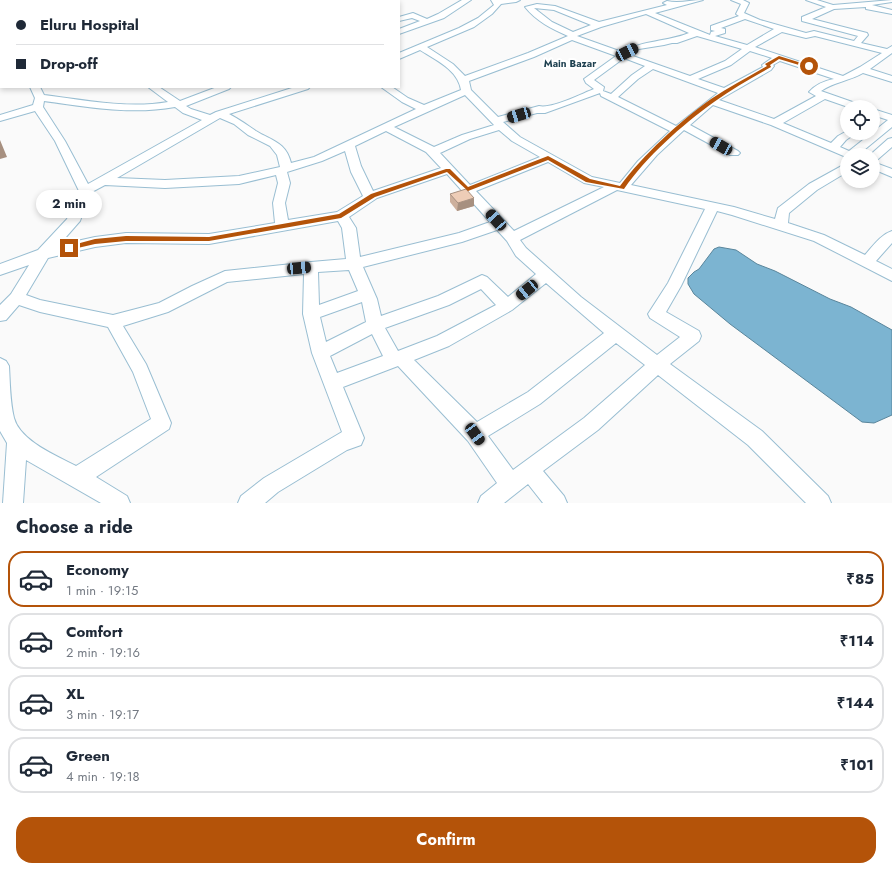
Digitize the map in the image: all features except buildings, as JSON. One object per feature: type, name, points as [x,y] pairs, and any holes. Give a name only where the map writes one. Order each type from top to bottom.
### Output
[{"type":"street","points":[[400,32],[441,16],[467,0]]},
{"type":"street","points":[[400,56],[449,36],[480,21],[498,5],[496,1],[516,0]]},
{"type":"street","points":[[519,0],[531,6],[549,7],[565,11],[598,25]]},
{"type":"street","points":[[661,0],[674,6]]},
{"type":"street","points":[[102,181],[165,184],[239,180],[284,170],[318,159],[349,146],[424,109],[465,86],[598,25],[699,0]]},
{"type":"street","points":[[735,0],[745,2],[740,14],[757,22],[806,36],[814,33],[890,51]]},
{"type":"street","points":[[810,0],[833,7]]},
{"type":"street","points":[[848,0],[892,12]]},
{"type":"street","points":[[856,43],[864,35],[805,19],[833,7],[862,5],[892,0]]},
{"type":"street","points":[[531,6],[530,7],[540,18],[573,36],[725,92]]},
{"type":"street","points":[[647,12],[696,33],[844,79]]},
{"type":"street","points":[[400,18],[413,15],[449,36]]},
{"type":"street","points":[[710,37],[722,31],[714,28],[746,17]]},
{"type":"street","points":[[690,80],[709,69],[720,68],[741,56],[748,48],[781,29]]},
{"type":"street","points":[[696,33],[677,41],[671,40],[664,43],[637,47],[589,79],[589,81],[599,87],[599,90],[612,98],[734,153]]},
{"type":"street","points":[[421,47],[450,66],[498,124],[516,139],[588,180],[734,211],[819,238],[892,275]]},
{"type":"street","points":[[840,101],[814,92],[824,83],[844,79],[870,66],[890,51]]},
{"type":"street","points":[[512,238],[618,187],[679,128],[712,101],[768,68],[770,66],[766,65],[779,58]]},
{"type":"street","points":[[612,98],[651,66]]},
{"type":"street","points":[[862,70],[892,79]]},
{"type":"street","points":[[154,88],[187,111],[238,122],[252,133],[274,144],[283,155],[284,182],[279,203],[282,226]]},
{"type":"street","points":[[0,118],[38,98],[127,108],[152,108],[177,105],[223,88]]},
{"type":"street","points":[[0,316],[16,298],[43,254],[73,221],[85,191],[215,117],[302,88]]},
{"type":"street","points":[[387,88],[405,100],[424,109]]},
{"type":"street","points":[[432,152],[498,124],[539,109],[541,111],[561,105],[599,90]]},
{"type":"street","points":[[775,123],[824,96]]},
{"type":"street","points":[[38,98],[85,191]]},
{"type":"street","points":[[712,101],[775,123],[840,151]]},
{"type":"street","points":[[880,114],[892,118]]},
{"type":"street","points":[[859,148],[892,122]]},
{"type":"street","points":[[386,127],[432,152],[512,238],[521,252],[616,334],[755,438],[821,503]]},
{"type":"street","points":[[833,148],[840,140]]},
{"type":"street","points":[[880,152],[892,141]]},
{"type":"street","points":[[349,146],[356,170],[370,198]]},
{"type":"street","points":[[468,190],[548,158]]},
{"type":"street","points":[[880,167],[890,170]]},
{"type":"street","points":[[0,270],[43,254],[95,242],[126,238],[209,239],[341,216],[370,198],[400,185],[448,170]]},
{"type":"street","points":[[781,226],[783,210],[813,187],[840,171]]},
{"type":"street","points":[[488,503],[529,470],[591,424],[657,365],[693,336],[656,314],[674,286],[696,238],[713,206]]},
{"type":"street","points":[[341,216],[349,228],[354,264],[367,294],[375,325],[398,358],[475,434],[511,485]]},
{"type":"street","points":[[16,298],[40,306],[113,322],[163,308],[225,277],[354,264],[462,237],[499,224]]},
{"type":"street","points":[[867,262],[882,243],[892,236]]},
{"type":"street","points":[[248,503],[271,485],[342,442],[354,438],[320,353],[310,314],[311,268]]},
{"type":"street","points":[[333,383],[443,341],[507,306],[546,274]]},
{"type":"street","points":[[320,353],[375,325],[464,292],[482,281],[507,306]]},
{"type":"street","points":[[310,314],[367,294]]},
{"type":"street","points":[[77,477],[162,423],[140,369],[113,322]]},
{"type":"street","points":[[475,434],[534,398],[616,334]]},
{"type":"street","points":[[0,366],[2,424],[17,442],[38,457],[77,477],[120,503]]},
{"type":"street","points":[[13,503],[17,442]]},
{"type":"street","points":[[529,470],[557,503]]},
{"type":"water","points":[[719,247],[736,250],[757,264],[775,271],[830,299],[851,307],[892,330],[892,415],[874,423],[862,422],[730,324],[694,294],[688,284],[688,278],[699,269],[714,249]]},
{"type":"district","name":"Main Bazar","points":[[570,63]]},
{"type":"route","points":[[69,248],[95,242],[126,238],[209,239],[304,223],[341,216],[373,195],[448,170],[468,190],[548,158],[588,180],[622,188],[634,171],[676,130],[725,92],[770,66],[766,65],[779,58],[809,66]]}]
